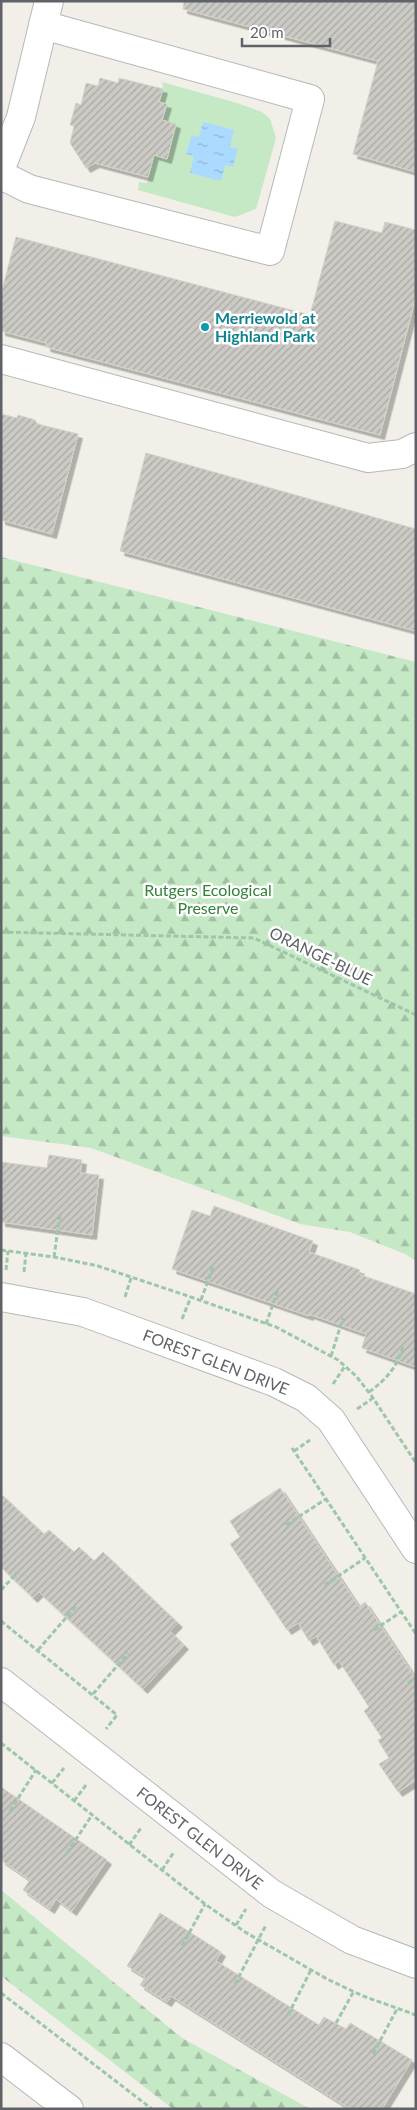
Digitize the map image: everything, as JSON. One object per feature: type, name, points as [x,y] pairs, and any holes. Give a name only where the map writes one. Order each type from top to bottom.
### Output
[{"type":"street","points":[[1,168],[21,117],[46,13],[310,98],[270,251],[29,189],[1,175]]},
{"type":"street","points":[[1,359],[368,458],[402,454],[416,448]]},
{"type":"street","name":"FOREST GLEN DRIVE","points":[[1,1297],[83,1312],[274,1382],[306,1398],[331,1420],[416,1550]]},
{"type":"street","name":"FOREST GLEN DRIVE","points":[[1,1682],[272,1894],[352,1940],[416,1964]]},
{"type":"street","points":[[2,2058],[69,2109]]},
{"type":"path","name":"ORANGE-BLUE","points":[[1,932],[254,938],[416,1015]]},
{"type":"path","points":[[54,1257],[60,1214]]},
{"type":"path","points":[[1,1250],[54,1257],[98,1266],[266,1324],[331,1356],[356,1376],[369,1392],[416,1463]]},
{"type":"path","points":[[201,1300],[213,1267]]},
{"type":"path","points":[[266,1324],[278,1290]]},
{"type":"path","points":[[331,1356],[343,1318]]},
{"type":"path","points":[[369,1392],[387,1378],[403,1346]]},
{"type":"path","points":[[292,1448],[416,1634]]},
{"type":"path","points":[[286,1525],[326,1499]]},
{"type":"path","points":[[326,1586],[365,1558]]},
{"type":"path","points":[[1,1590],[18,1572]]},
{"type":"path","points":[[38,1650],[77,1605]]},
{"type":"path","points":[[374,1630],[401,1612]]},
{"type":"path","points":[[1,1621],[117,1715]]},
{"type":"path","points":[[93,1694],[128,1653]]},
{"type":"path","points":[[408,1683],[416,1678]]},
{"type":"path","points":[[1,1743],[205,1904],[258,1939],[311,1970],[354,1991],[416,2015]]},
{"type":"path","points":[[10,1811],[36,1770]]},
{"type":"path","points":[[67,1853],[92,1815]]},
{"type":"path","points":[[182,1946],[205,1904]]},
{"type":"path","points":[[235,1984],[258,1939]]},
{"type":"path","points":[[288,2015],[311,1970]]},
{"type":"path","points":[[336,2023],[354,1991]]},
{"type":"path","points":[[1,1994],[152,2109]]},
{"type":"path","points":[[373,2054],[397,2009]]},
{"type":"green space","points":[[162,82],[237,103],[262,112],[270,119],[276,138],[256,209],[235,217],[138,190],[139,182],[147,183],[154,155],[167,158],[176,124],[162,120],[167,104],[159,102],[163,88]]},
{"type":"green space","name":"Rutgers Ecological Preserve","points":[[1,557],[416,662],[416,1261],[405,1254],[350,1232],[300,1224],[91,1148],[1,1136]]},
{"type":"green space","points":[[1,1890],[182,2038],[310,2109],[173,2109],[1,1976]]},
{"type":"water","points":[[203,122],[234,130],[230,147],[238,149],[233,167],[225,165],[221,181],[190,173],[194,156],[186,154],[192,135],[199,137]]},
{"type":"building","points":[[184,1],[416,1],[416,172],[353,154],[378,61],[183,9]]},
{"type":"building","points":[[100,78],[118,83],[119,78],[163,89],[159,102],[167,104],[162,120],[176,124],[167,159],[154,155],[148,177],[95,163],[86,168],[70,143],[74,126],[70,125],[76,103],[81,105],[86,83],[98,86]]},
{"type":"building","name":"Merriewold at Highland Park","points":[[335,221],[382,233],[385,222],[416,230],[416,296],[380,435],[46,347],[47,343],[1,331],[1,294],[16,237],[310,315]]},
{"type":"building","points":[[1,414],[17,418],[18,415],[35,420],[37,424],[78,434],[52,534],[1,520]]},
{"type":"building","points":[[146,453],[416,529],[416,631],[120,551]]},
{"type":"building","points":[[49,1155],[82,1160],[80,1173],[99,1175],[92,1235],[1,1222],[1,1162],[47,1168]]},
{"type":"building","points":[[214,1206],[313,1241],[309,1252],[360,1270],[358,1274],[416,1294],[416,1367],[362,1348],[366,1334],[172,1269],[192,1210],[210,1216]]},
{"type":"building","points":[[280,1488],[359,1607],[365,1602],[416,1679],[416,1780],[398,1792],[379,1764],[389,1758],[378,1740],[382,1738],[364,1711],[369,1707],[339,1661],[334,1665],[316,1636],[309,1641],[298,1623],[287,1630],[230,1544],[240,1537],[230,1521]]},
{"type":"building","points":[[1,1494],[44,1534],[49,1530],[74,1552],[79,1547],[94,1561],[103,1552],[178,1623],[170,1631],[184,1645],[143,1689],[39,1592],[33,1598],[1,1567]]},
{"type":"building","points":[[1,1787],[107,1860],[72,1911],[56,1899],[50,1909],[23,1890],[30,1880],[1,1860]]},
{"type":"building","points":[[160,1913],[221,1952],[216,1961],[319,2025],[324,2017],[346,2029],[350,2023],[412,2060],[382,2109],[350,2109],[171,1996],[167,2002],[140,1985],[145,1977],[127,1966]]},
{"type":"place","name":"Merriewold at Highland Park","points":[[205,327]]}]
